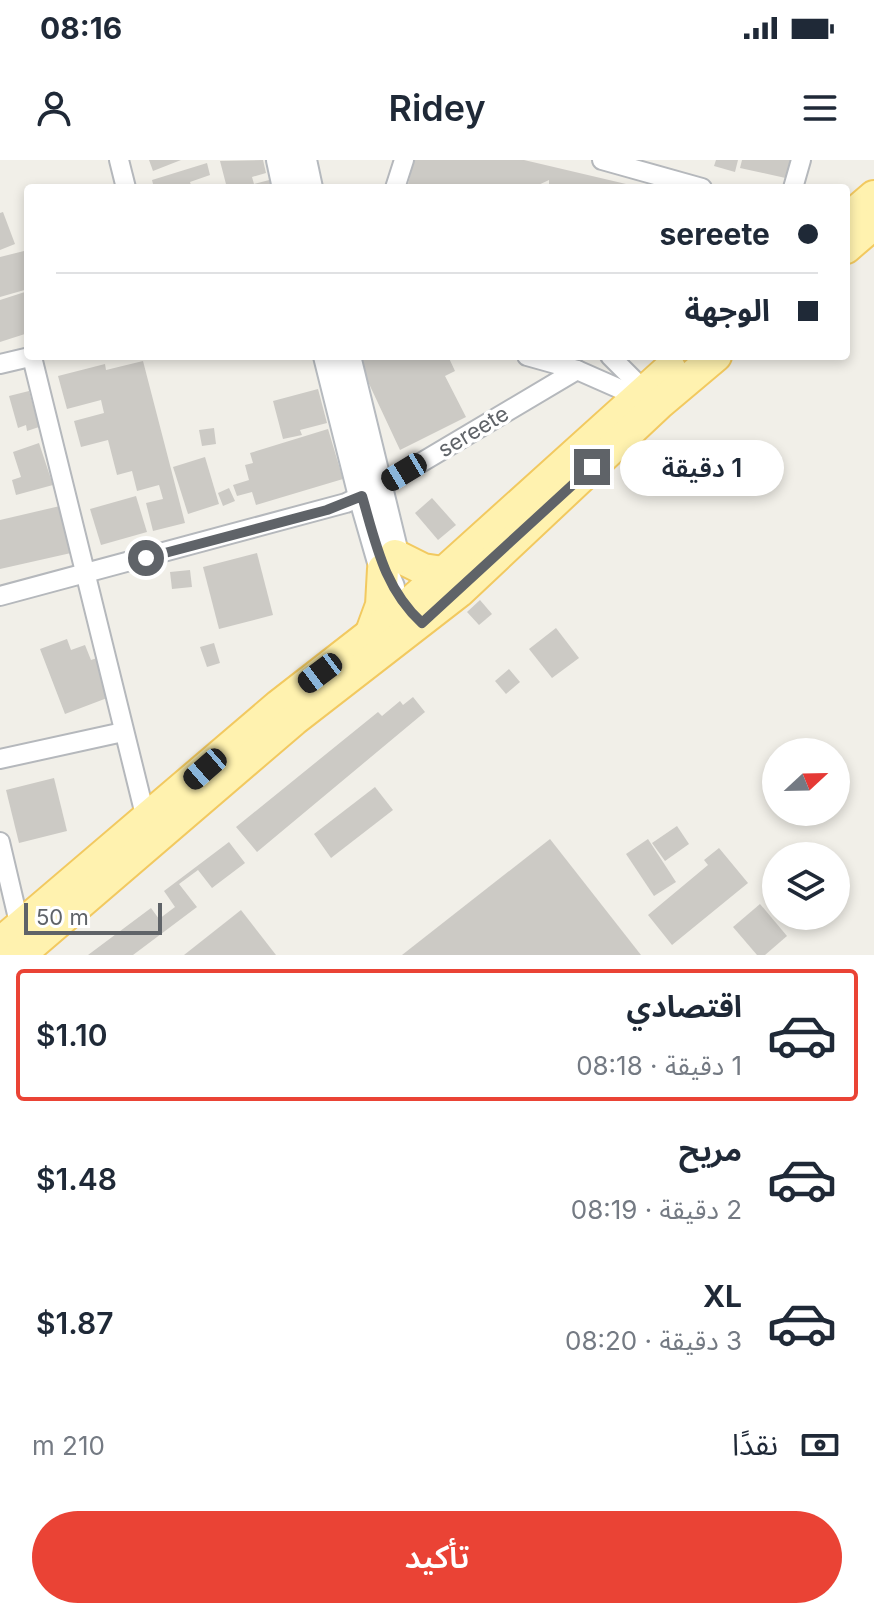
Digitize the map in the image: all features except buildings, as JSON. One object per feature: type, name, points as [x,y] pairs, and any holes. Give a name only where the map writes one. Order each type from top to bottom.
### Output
[{"type":"main road","points":[[280,160],[285,184]]},
{"type":"main road","points":[[303,160],[308,184]]},
{"type":"main road","points":[[850,217],[874,196]]},
{"type":"main road","points":[[850,245],[874,224]]},
{"type":"main road","points":[[328,360],[371,491],[389,562],[413,611]]},
{"type":"main road","points":[[348,360],[371,491]]},
{"type":"main road","points":[[14,942],[150,831],[294,720],[646,397],[680,360]]},
{"type":"main road","points":[[150,831],[279,705],[370,635],[413,611],[443,572],[646,397],[709,360]]},
{"type":"main road","points":[[389,562],[443,572]]},
{"type":"main road","points":[[370,635],[381,605],[389,562]]},
{"type":"street","points":[[119,160],[125,184]]},
{"type":"street","points":[[396,184],[404,160]]},
{"type":"street","points":[[602,160],[685,184]]},
{"type":"street","points":[[794,184],[801,160]]},
{"type":"street","points":[[0,364],[24,358]]},
{"type":"street","points":[[34,360],[123,732],[150,831]]},
{"type":"street","points":[[548,360],[585,367],[646,397]]},
{"type":"street","points":[[614,360],[646,397]]},
{"type":"street","name":"sereete","points":[[0,596],[327,510],[371,491],[585,367]]},
{"type":"street","points":[[0,759],[123,732]]},
{"type":"street","points":[[0,842],[14,942]]},
{"type":"route","points":[[146,558],[327,510],[362,496],[389,582],[405,607],[422,623],[592,467]]}]
